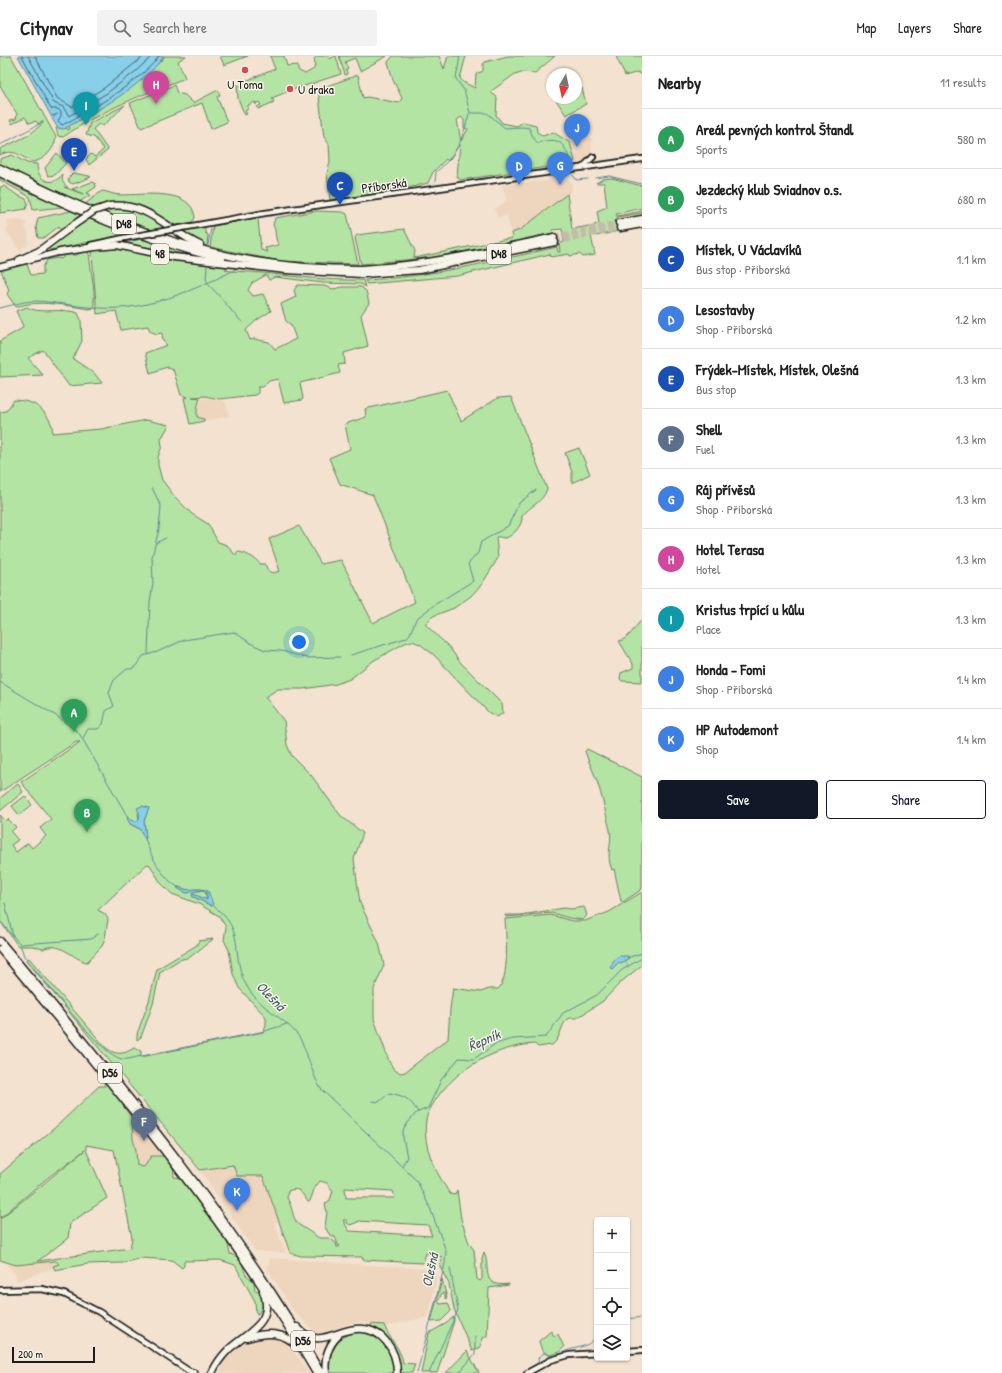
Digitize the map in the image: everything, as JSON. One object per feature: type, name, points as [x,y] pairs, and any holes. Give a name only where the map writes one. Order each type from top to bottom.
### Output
[{"type":"highway","name":"D48","points":[[0,168],[40,188],[112,220],[183,244],[236,258],[296,267],[362,271]]},
{"type":"highway","name":"D48","points":[[0,173],[77,210],[116,226],[205,255],[261,267],[303,272],[419,270],[554,239]]},
{"type":"highway","points":[[19,260],[39,251],[91,213],[109,206],[124,206],[143,210],[187,239],[212,250],[236,258]]},
{"type":"highway","points":[[642,219],[619,226],[642,224]]},
{"type":"highway","name":"48","points":[[60,252],[117,245],[174,257],[261,267]]},
{"type":"highway","name":"D56","points":[[0,941],[125,1091],[182,1163],[283,1309],[321,1373]]},
{"type":"highway","name":"D56","points":[[0,949],[150,1130],[207,1206],[253,1272],[316,1373]]},
{"type":"highway","points":[[212,1372],[223,1355],[259,1325],[266,1307],[264,1293],[253,1272]]},
{"type":"highway","points":[[283,1309],[299,1329],[310,1336],[326,1338],[361,1329],[380,1335],[391,1348],[395,1359],[397,1373]]},
{"type":"highway","points":[[244,1339],[264,1333],[282,1335],[296,1345],[310,1363]]},
{"type":"highway","points":[[326,1373],[328,1352],[333,1342],[341,1334]]},
{"type":"main road","points":[[582,167],[593,157]]},
{"type":"main road","name":"Příborská","points":[[0,266],[124,238],[265,213],[642,159]]},
{"type":"main road","name":"Příborská","points":[[0,266],[19,260],[60,252]]},
{"type":"main road","points":[[0,1290],[42,1289],[64,1294],[99,1312],[192,1373]]},
{"type":"main road","points":[[630,1351],[642,1350]]},
{"type":"main road","points":[[527,1373],[551,1360],[569,1355],[594,1353]]},
{"type":"shaded area","points":[[592,138],[591,155],[589,160],[575,163],[570,143]]},
{"type":"shaded area","points":[[565,179],[570,180],[572,191],[519,231],[511,233],[507,215],[498,218],[494,209],[507,201],[502,185]]},
{"type":"shaded area","points":[[18,219],[27,223],[25,226],[28,233],[29,244],[19,250],[6,230],[9,224],[6,220]]},
{"type":"shaded area","points":[[207,398],[226,402],[229,416],[204,421],[204,419],[197,417],[196,413],[198,405],[202,399]]},
{"type":"shaded area","points":[[129,1113],[133,1113],[164,1154],[151,1156],[146,1165],[142,1167],[137,1164],[132,1122]]},
{"type":"shaded area","points":[[233,1165],[237,1176],[263,1176],[279,1221],[274,1223],[286,1253],[255,1251],[200,1170]]},
{"type":"shaded area","points":[[269,1258],[426,1269],[437,1277],[428,1317],[387,1326],[359,1322],[347,1324],[324,1333],[315,1332],[292,1309],[265,1265],[269,1265]]},
{"type":"shaded area","points":[[56,1261],[59,1264],[53,1266],[53,1268],[17,1281],[14,1271],[12,1272],[7,1265],[8,1263],[23,1265]]},
{"type":"shaded area","points":[[267,1337],[279,1339],[289,1345],[309,1373],[220,1373],[223,1362],[240,1346],[250,1341]]},
{"type":"green space","points":[[0,56],[11,56],[56,137],[54,146],[48,154],[36,161],[32,162],[20,155],[9,152],[0,155],[0,149],[29,135],[43,123],[42,121],[38,124],[36,121],[29,123],[25,117],[12,124],[10,120],[16,119],[17,114],[1,87],[0,88]]},
{"type":"green space","points":[[164,56],[186,56],[178,61],[185,78],[137,97],[107,111],[63,137],[58,136],[56,128],[70,129],[69,126],[112,100],[141,79],[163,59]]},
{"type":"green space","points":[[220,56],[248,56],[224,65]]},
{"type":"green space","points":[[270,56],[284,56],[287,66],[296,65],[299,71],[305,74],[314,69],[314,59],[317,56],[328,56],[329,59],[336,56],[341,74],[292,90],[292,88],[289,91],[272,98],[274,102],[258,109],[257,107],[261,105],[259,102],[256,103],[256,105],[255,102],[248,105],[248,109],[245,111],[247,114],[245,115],[238,99],[237,84],[239,86],[243,85],[243,82],[275,69]]},
{"type":"green space","points":[[339,56],[387,56],[360,71],[355,58],[345,62],[348,69],[346,70],[347,74],[345,75]]},
{"type":"green space","points":[[393,56],[439,56],[444,69],[448,56],[466,56],[460,78],[463,82],[475,88],[476,74],[483,71],[483,64],[485,62],[508,56],[555,56],[535,73],[521,72],[515,74],[490,92],[497,97],[496,115],[502,123],[517,126],[523,122],[536,125],[537,132],[543,136],[553,132],[570,143],[575,161],[570,164],[566,163],[567,164],[460,180],[457,176],[460,144],[450,159],[448,161],[446,159],[433,172],[428,183],[388,190],[391,192],[330,200],[327,174],[330,161],[329,144],[324,137],[318,89],[358,75],[363,98],[367,97],[399,103],[402,98],[393,80],[388,62]],"holes":[[[461,117],[464,120],[464,128],[468,129],[461,141],[457,120]]]},
{"type":"green space","points":[[616,56],[642,56],[642,73],[639,74],[638,72],[625,76]]},
{"type":"green space","points":[[174,85],[177,93],[185,95],[193,103],[218,90],[220,95],[217,97],[227,122],[211,129],[202,103],[141,128],[130,103]]},
{"type":"green space","points":[[582,88],[586,104],[566,115],[559,104],[582,104]]},
{"type":"green space","points":[[125,105],[103,126],[99,124],[93,129],[108,150],[89,165],[86,159],[91,154],[95,157],[104,149],[94,137],[86,135],[90,123]]},
{"type":"green space","points":[[57,153],[66,163],[55,175],[48,176],[45,168]]},
{"type":"green space","points":[[12,155],[27,163],[37,164],[40,175],[46,181],[54,181],[63,174],[62,181],[68,188],[64,187],[83,194],[72,189],[92,182],[95,183],[96,187],[87,193],[91,195],[79,202],[0,164],[0,159]]},
{"type":"green space","points":[[73,173],[91,177],[73,184],[69,182],[68,178]]},
{"type":"green space","points":[[0,177],[17,187],[63,207],[33,210],[30,197],[0,180]]},
{"type":"green space","points":[[612,178],[642,186],[642,208],[616,214],[617,216],[642,211],[642,213],[617,217],[619,231],[596,236],[594,225],[599,223],[597,211],[607,207],[604,183],[596,183],[603,179]]},
{"type":"green space","points":[[4,186],[26,199],[28,203],[26,209],[0,213],[0,187]]},
{"type":"green space","points":[[102,191],[118,195],[153,194],[176,197],[186,201],[192,208],[195,218],[192,222],[173,226],[154,212],[133,204],[117,203],[94,207],[85,204]]},
{"type":"green space","points":[[567,194],[572,229],[589,226],[595,255],[583,257],[580,254],[570,256],[569,254],[551,257],[550,254],[457,276],[367,284],[365,280],[414,276],[438,272],[557,247],[558,252],[560,252],[559,244],[564,242],[562,229],[552,230],[553,233],[437,257],[361,264],[355,238],[357,235],[404,229],[415,251],[414,258],[512,238],[511,233],[520,230]]},
{"type":"green space","points":[[117,208],[137,210],[167,227],[152,230],[101,211]]},
{"type":"green space","points":[[71,211],[80,215],[61,230],[59,226],[44,238],[38,238],[36,227],[38,218]]},
{"type":"green space","points":[[316,211],[343,212],[347,214],[358,264],[279,261],[210,247],[213,226],[256,218],[258,219],[261,250],[267,252],[265,248],[279,245],[273,225],[275,218]]},
{"type":"green space","points":[[88,218],[125,233],[124,235],[50,250],[49,248]]},
{"type":"green space","points":[[205,227],[205,233],[208,235],[207,246],[181,231]]},
{"type":"green space","points":[[141,239],[200,257],[124,243]]},
{"type":"green space","points":[[110,248],[228,266],[225,270],[228,271],[321,279],[363,280],[365,287],[361,284],[323,283],[275,277],[269,280],[266,275],[252,283],[248,290],[253,296],[263,294],[271,311],[257,320],[246,330],[250,340],[254,339],[269,342],[275,349],[296,339],[291,325],[286,321],[281,304],[296,297],[294,290],[298,285],[324,286],[333,289],[342,287],[361,287],[366,291],[369,303],[361,315],[368,346],[344,353],[345,364],[338,365],[340,373],[300,383],[303,398],[302,400],[284,403],[278,379],[269,381],[263,387],[258,387],[258,393],[255,395],[219,399],[205,396],[192,397],[200,398],[197,408],[197,417],[204,419],[204,421],[190,424],[184,398],[188,397],[181,395],[173,369],[167,367],[150,373],[145,353],[167,345],[163,341],[162,333],[156,334],[150,331],[148,326],[121,330],[116,311],[97,314],[93,253],[91,252],[91,249]]},
{"type":"green space","points":[[83,251],[88,252],[89,254],[94,291],[94,308],[90,309],[44,303],[16,307],[7,294],[9,290],[0,268],[26,262],[31,275],[43,274],[43,267],[47,260],[57,258],[61,259],[66,255],[77,255]]},
{"type":"green space","points":[[27,307],[44,311],[72,311],[78,313],[81,320],[82,341],[73,359],[94,373],[102,383],[69,386],[43,350],[28,358],[43,375],[0,377],[0,341],[21,329],[23,326],[16,311]]},
{"type":"green space","points":[[447,390],[461,421],[498,398],[511,397],[547,489],[543,497],[522,516],[521,523],[512,535],[505,538],[496,537],[498,558],[482,584],[471,596],[454,608],[433,616],[425,624],[449,647],[460,662],[502,704],[503,713],[497,717],[488,712],[434,655],[420,644],[412,641],[405,643],[373,661],[350,679],[336,684],[303,689],[278,689],[265,697],[284,721],[287,745],[292,756],[311,775],[341,816],[363,833],[354,859],[360,903],[379,943],[384,965],[374,989],[374,1019],[389,1061],[394,1070],[401,1073],[405,1072],[448,1039],[453,988],[481,992],[489,989],[498,989],[502,984],[506,967],[505,919],[551,915],[572,921],[585,921],[609,912],[642,892],[642,965],[621,982],[603,1001],[577,1018],[570,1018],[565,1021],[557,1040],[552,1045],[538,1047],[535,1044],[505,1049],[477,1062],[464,1071],[442,1092],[433,1104],[427,1116],[425,1130],[431,1159],[450,1194],[455,1195],[457,1190],[461,1219],[469,1243],[474,1250],[477,1279],[480,1281],[482,1279],[482,1258],[484,1252],[490,1280],[494,1283],[509,1284],[489,1288],[487,1336],[483,1338],[480,1347],[472,1351],[454,1309],[449,1284],[440,1267],[442,1257],[426,1253],[423,1263],[363,1260],[362,1257],[301,1256],[290,1253],[263,1176],[237,1176],[233,1165],[200,1170],[26,960],[29,958],[106,1048],[116,1053],[123,1053],[134,1048],[141,1051],[141,1057],[263,1032],[266,1025],[266,1017],[239,988],[233,974],[229,950],[224,940],[226,927],[219,916],[199,904],[172,894],[161,883],[150,865],[147,864],[98,910],[105,914],[108,919],[105,938],[102,946],[87,962],[60,948],[49,947],[43,949],[32,946],[18,946],[0,921],[0,815],[6,821],[8,819],[16,827],[11,832],[18,840],[11,845],[16,852],[28,843],[32,848],[46,836],[40,828],[51,819],[21,782],[80,742],[76,742],[0,792],[0,412],[6,411],[14,400],[31,403],[43,411],[47,416],[52,425],[52,433],[101,429],[146,420],[169,425],[161,439],[162,446],[158,457],[158,465],[162,480],[175,497],[192,514],[208,524],[218,542],[227,545],[236,556],[237,552],[243,553],[250,556],[260,564],[265,564],[268,571],[273,573],[280,571],[269,539],[299,526],[321,564],[341,560],[373,623],[415,602],[373,495],[340,484],[329,458],[350,449],[345,424],[366,417],[365,409]],"holes":[[[142,806],[149,808],[144,821],[146,838],[140,829],[130,824],[128,818],[136,822],[139,820],[138,813]],[[177,888],[201,889],[208,891],[212,906],[192,896],[193,894],[207,900],[203,890],[187,893]],[[320,1181],[327,1183],[333,1191],[330,1200],[325,1204],[327,1212],[325,1227],[329,1234],[335,1237],[339,1247],[337,1247],[336,1243],[329,1238],[319,1238],[296,1222],[287,1198],[288,1191],[295,1189],[298,1190],[308,1202],[310,1201],[315,1187]],[[345,1188],[393,1191],[395,1198],[346,1198]],[[343,1220],[347,1220],[347,1223],[350,1225],[358,1221],[428,1225],[432,1236],[349,1231]]]},
{"type":"green space","points":[[579,448],[590,474],[572,483],[572,472],[565,453]]},
{"type":"green space","points":[[642,619],[642,682],[622,681],[620,679],[621,673],[633,668],[633,664],[619,641],[626,638]]},
{"type":"green space","points":[[587,749],[642,777],[642,889],[623,902],[621,901],[614,869],[612,870],[610,864],[610,830],[603,800],[585,751]]},
{"type":"green space","points":[[18,784],[23,792],[0,811],[0,798]]},
{"type":"green space","points":[[25,796],[32,805],[19,815],[12,806]]},
{"type":"green space","points":[[584,907],[587,915],[583,920],[552,913],[506,917],[505,915],[521,915],[564,908],[571,909]]},
{"type":"green space","points":[[213,939],[190,957],[179,960],[160,972],[153,1004],[141,1037],[137,1040],[137,1034],[149,1001],[157,969],[197,945],[199,941]]},
{"type":"green space","points":[[104,1082],[114,1092],[132,1119],[137,1165],[142,1167],[145,1166],[151,1156],[165,1156],[173,1167],[174,1177],[182,1178],[227,1241],[230,1254],[239,1259],[243,1265],[245,1274],[254,1282],[255,1291],[259,1290],[264,1303],[258,1314],[256,1313],[255,1301],[235,1265],[220,1260],[184,1261],[184,1266],[182,1268],[172,1260],[141,1258],[123,1263],[87,1264],[55,1270],[53,1266],[59,1264],[56,1261],[16,1265],[0,1260],[0,1219],[85,1150],[46,1179],[0,1218],[0,1174],[58,1125],[99,1086],[105,1086]],"holes":[[[86,1145],[114,1150],[132,1238],[130,1248],[38,1261],[68,1238],[70,1223],[107,1198],[86,1150]]]},
{"type":"green space","points":[[442,1279],[447,1298],[445,1299],[445,1293],[442,1293],[438,1301],[440,1304],[448,1303],[451,1311],[441,1321],[431,1322]]},
{"type":"green space","points":[[453,1317],[454,1321],[437,1373],[421,1373],[429,1333],[447,1323]]},
{"type":"green space","points":[[371,1324],[384,1325],[400,1353],[403,1363],[415,1364],[412,1373],[399,1373],[397,1358],[392,1346],[384,1337],[371,1328]]},
{"type":"green space","points":[[551,1331],[554,1336],[558,1334],[564,1347],[559,1352],[550,1355],[542,1351],[539,1341]]},
{"type":"green space","points":[[356,1332],[371,1335],[384,1344],[391,1357],[393,1373],[330,1373],[329,1359],[334,1347],[343,1338]]},
{"type":"green space","points":[[467,1351],[479,1373],[446,1373]]},
{"type":"water","points":[[18,56],[164,56],[144,78],[132,88],[105,106],[64,129],[58,128],[52,119],[57,114],[51,116]]},
{"type":"water","points":[[142,806],[149,808],[144,821],[145,839],[140,829],[130,824],[127,818],[129,817],[133,821],[138,821],[140,815],[137,808]]},
{"type":"water","points":[[179,887],[183,889],[201,889],[208,891],[213,904],[212,906],[192,896],[193,894],[207,900],[207,893],[203,890],[187,893],[177,888]]},
{"type":"water","points":[[619,956],[628,956],[629,958],[621,963],[619,962],[612,969],[610,968],[614,960]]},
{"type":"waterway","points":[[460,56],[456,79],[464,90],[470,113],[487,113],[505,128],[529,128],[534,139],[538,143],[552,140],[557,141],[567,152],[571,165]]},
{"type":"waterway","name":"Olešná","points":[[51,117],[58,114]]},
{"type":"waterway","points":[[435,182],[436,172],[449,159],[458,146],[469,114]]},
{"type":"waterway","name":"Olešná","points":[[0,145],[43,122]]},
{"type":"waterway","points":[[573,175],[576,180],[588,179]]},
{"type":"waterway","points":[[596,178],[609,176],[642,184]]},
{"type":"waterway","points":[[208,245],[211,228]]},
{"type":"waterway","points":[[207,266],[206,279],[208,283]]},
{"type":"waterway","points":[[0,308],[24,302],[37,301],[99,308],[134,306],[180,294],[210,282],[236,269]]},
{"type":"waterway","points":[[208,284],[243,323]]},
{"type":"waterway","points":[[148,653],[150,602],[153,583],[152,557],[159,529],[161,506],[152,488]]},
{"type":"waterway","points":[[351,655],[406,638],[410,634],[416,619],[434,605],[473,581],[468,564],[478,553],[481,542],[508,526],[519,503],[536,490]]},
{"type":"waterway","points":[[156,543],[166,538]]},
{"type":"waterway","points":[[83,738],[88,729],[98,729],[103,724],[106,711],[114,706],[109,693],[114,680],[127,669],[135,667],[143,656],[157,652],[184,640],[234,632],[252,644],[265,650],[282,651],[307,658],[340,657]]},
{"type":"waterway","name":"Olešná","points":[[0,682],[58,717],[79,733],[129,819]]},
{"type":"waterway","name":"Olešná","points":[[145,838],[150,852],[162,873],[178,887]]},
{"type":"waterway","points":[[5,903],[13,936]]},
{"type":"waterway","name":"Olešná","points":[[212,905],[223,914],[230,923],[234,932],[238,961],[245,983],[250,991],[262,1004],[284,1021],[297,1034],[321,1089],[417,1181],[430,1208],[446,1251],[445,1264],[417,1373]]},
{"type":"waterway","points":[[0,921],[20,944],[24,956],[86,1030],[112,1054],[122,1059],[129,1059],[265,1031],[287,1024]]},
{"type":"waterway","points":[[21,944],[91,939],[98,934]]},
{"type":"waterway","points":[[627,958],[642,953]]},
{"type":"waterway","name":"Řepník","points":[[402,1166],[407,1157],[403,1131],[416,1113],[428,1108],[441,1080],[459,1058],[474,1059],[495,1044],[512,1039],[546,1037],[563,1013],[597,995],[622,970],[642,958]]},
{"type":"waterway","points":[[624,960],[628,965]]},
{"type":"waterway","points":[[372,1101],[379,1102],[389,1093],[394,1094],[406,1098],[418,1112]]},
{"type":"waterway","points":[[429,1373],[458,1310],[450,1268]]},
{"type":"waterway","points":[[630,1319],[642,1317]]},
{"type":"waterway","points":[[459,1373],[475,1354],[475,1336]]},
{"type":"waterway","points":[[539,1364],[538,1358],[544,1353],[551,1356],[557,1355],[571,1349],[587,1345],[594,1340]]},
{"type":"waterway","points":[[534,1373],[541,1368]]},
{"type":"tunnel","points":[[554,237],[619,223]]},
{"type":"tunnel","points":[[555,242],[620,228]]},
{"type":"place","name":"U Toma","points":[[245,70]]},
{"type":"place","name":"U draka","points":[[290,89]]},
{"type":"place","name":"Hotel Terasa","points":[[156,104]]},
{"type":"place","name":"Kristus trpící u kůlu","points":[[86,125]]},
{"type":"place","name":"Honda - Fomi","points":[[577,147]]},
{"type":"place","name":"Frýdek-Místek, Místek, Olešná","points":[[74,171]]},
{"type":"place","name":"Lesostavby","points":[[519,185]]},
{"type":"place","name":"Ráj přívěsů","points":[[560,185]]},
{"type":"place","name":"Místek, U Václavíků","points":[[340,205]]},
{"type":"place","name":"Areál pevných kontrol Štandl","points":[[74,732]]},
{"type":"place","name":"Jezdecký klub Sviadnov o.s.","points":[[87,832]]},
{"type":"place","name":"Shell","points":[[144,1141]]},
{"type":"place","name":"HP Autodemont","points":[[237,1211]]}]
